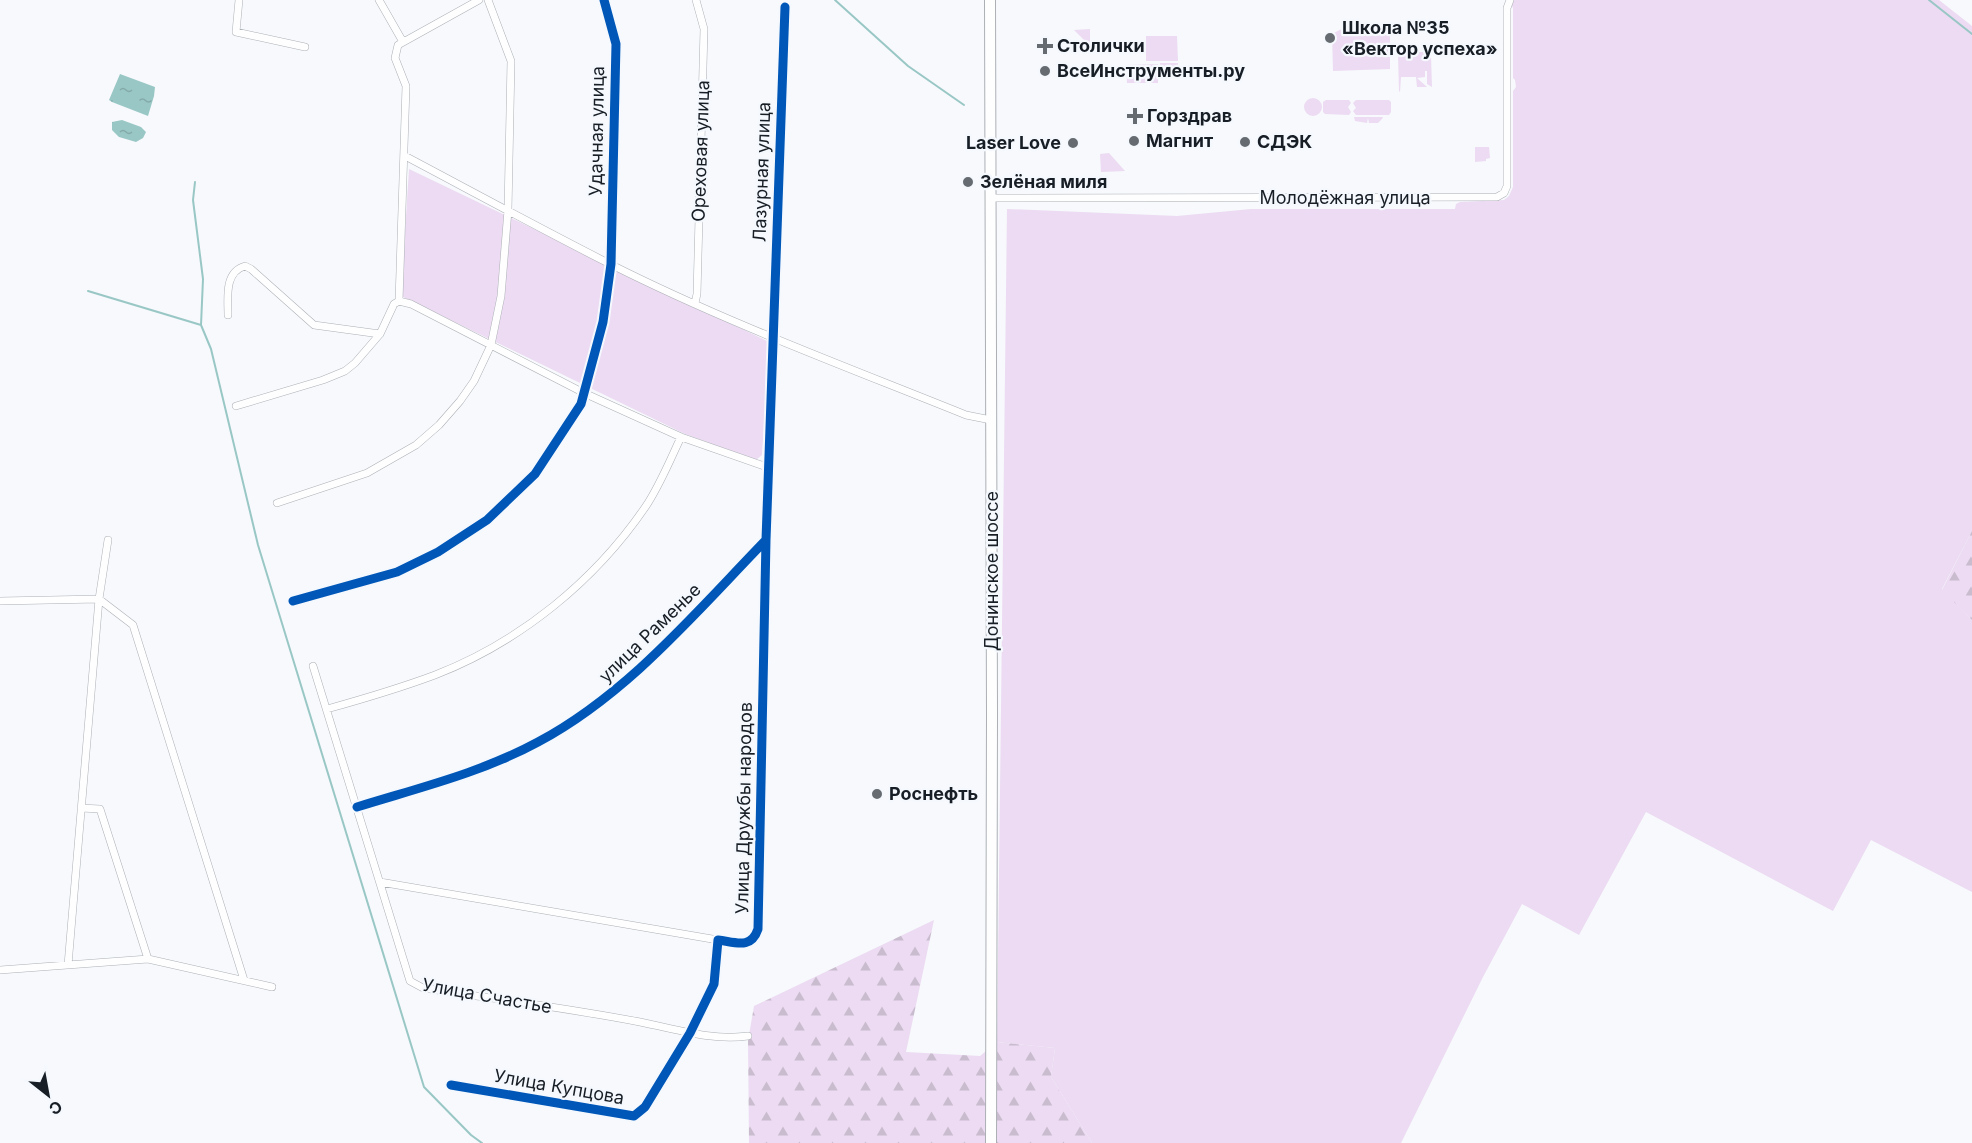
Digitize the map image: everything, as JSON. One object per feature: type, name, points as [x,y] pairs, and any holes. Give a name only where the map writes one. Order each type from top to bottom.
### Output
[{"type":"main road","name":"Донинское шоссе","points":[[990,0],[991,1143]]},
{"type":"street","points":[[239,0],[236,32],[305,47]]},
{"type":"street","points":[[379,0],[400,44]]},
{"type":"street","points":[[399,301],[406,86],[395,58],[400,44],[479,0]]},
{"type":"street","points":[[277,503],[367,473],[416,445],[439,425],[460,401],[474,381],[491,345],[501,296],[508,210],[511,61],[488,0]]},
{"type":"street","name":"Удачная улица","points":[[293,601],[397,572],[438,552],[487,520],[535,474],[581,404],[603,322],[611,264],[616,44],[604,0]]},
{"type":"street","name":"Ореховая улица","points":[[695,303],[704,29],[696,0]]},
{"type":"street","name":"Молодёжная улица","points":[[991,198],[1497,197],[1504,193],[1507,186],[1507,8],[1510,0]]},
{"type":"street","name":"Лазурная улица","points":[[772,337],[785,7]]},
{"type":"street","points":[[405,156],[611,264],[695,303],[772,337],[966,415],[991,420]]},
{"type":"street","points":[[228,315],[230,279],[235,271],[245,266],[314,325],[380,334]]},
{"type":"street","points":[[236,406],[337,375],[355,363],[380,334],[394,304],[399,301],[411,304],[584,393],[681,437],[767,466]]},
{"type":"street","points":[[766,540],[772,337]]},
{"type":"street","points":[[327,709],[436,674],[483,652],[541,616],[573,590],[618,543],[647,504],[681,437]]},
{"type":"street","points":[[68,965],[99,599],[108,540]]},
{"type":"street","name":"улица Раменье","points":[[357,807],[485,766],[538,742],[574,720],[606,698],[637,671],[766,540]]},
{"type":"street","name":"Улица Дружбы народов","points":[[380,882],[718,940],[750,942],[755,938],[758,930],[766,540]]},
{"type":"street","points":[[0,601],[99,599],[133,625],[244,980]]},
{"type":"street","name":"Улица Счастье","points":[[313,666],[410,981],[423,988],[640,1022],[690,1034],[732,1038],[748,1036]]},
{"type":"street","points":[[81,808],[100,809],[148,959]]},
{"type":"street","points":[[690,1034],[714,984],[718,940]]},
{"type":"street","points":[[0,970],[148,959],[272,987]]},
{"type":"street","name":"Улица Купцова","points":[[451,1085],[634,1116],[645,1107],[690,1034]]},
{"type":"green space","points":[[1509,0],[1939,0],[1972,26],[1972,531],[1942,589],[1972,620],[1972,892],[1871,840],[1833,911],[1646,812],[1579,935],[1522,904],[1483,977],[1401,1143],[1092,1143],[1051,1077],[1055,1048],[997,1042],[1007,209],[1177,216],[1251,209],[1455,209],[1456,204],[1460,202],[1504,200],[1509,196],[1513,187],[1513,91],[1516,87],[1513,78],[1513,8]]},
{"type":"green space","points":[[1349,25],[1390,25],[1390,69],[1333,71],[1332,34]]},
{"type":"green space","points":[[1090,29],[1090,46],[1074,30]]},
{"type":"green space","points":[[1146,36],[1177,36],[1178,61],[1146,61]]},
{"type":"green space","points":[[1400,52],[1426,52],[1427,58],[1431,56],[1432,87],[1427,84],[1427,71],[1425,71],[1425,77],[1417,78],[1427,87],[1417,87],[1416,77],[1401,77],[1399,91],[1398,54]]},
{"type":"green space","points":[[1160,63],[1178,63],[1178,74],[1160,74]]},
{"type":"green space","points":[[1158,64],[1158,83],[1127,83],[1126,65]]},
{"type":"green space","points":[[1313,98],[1319,101],[1322,107],[1319,113],[1313,116],[1307,113],[1304,107],[1307,101]]},
{"type":"green space","points":[[1349,100],[1351,103],[1348,107],[1351,112],[1349,115],[1325,114],[1323,102]]},
{"type":"green space","points":[[1356,100],[1389,100],[1391,112],[1389,115],[1356,115],[1353,111],[1356,108],[1353,103]]},
{"type":"green space","points":[[1354,117],[1383,117],[1378,123],[1369,123],[1368,118],[1367,123],[1355,121]]},
{"type":"green space","points":[[1475,147],[1489,147],[1490,158],[1486,161],[1475,162]]},
{"type":"green space","points":[[1109,153],[1125,171],[1101,172],[1100,154]]},
{"type":"green space","points":[[409,169],[769,342],[762,455],[756,460],[685,434],[401,296]]},
{"type":"green space","points":[[1972,531],[1972,620],[1942,590]]},
{"type":"green space","points":[[934,920],[906,1052],[980,1056],[997,1042],[1055,1048],[1051,1077],[1092,1143],[749,1143],[748,1041],[754,1006]]},
{"type":"water","points":[[120,74],[155,87],[148,116],[109,100]]},
{"type":"water","points":[[122,120],[141,127],[146,132],[143,138],[136,142],[119,137],[112,130],[112,122]]},
{"type":"waterway","points":[[835,0],[908,66],[964,105]]},
{"type":"waterway","points":[[1929,0],[1972,34]]},
{"type":"waterway","points":[[195,182],[193,200],[203,279],[201,325]]},
{"type":"waterway","points":[[88,291],[201,325],[211,349],[258,545],[424,1087],[471,1135],[482,1143]]},
{"type":"cycle path","points":[[293,601],[397,572],[438,552],[487,520],[535,474],[581,404],[603,322],[611,264],[616,44],[604,0]]},
{"type":"cycle path","points":[[357,807],[494,763],[538,742],[571,722],[602,700],[660,650],[766,540],[785,7]]},
{"type":"cycle path","points":[[451,1085],[634,1116],[645,1107],[690,1033],[714,984],[718,940],[742,943],[755,936],[758,929],[766,540]]},
{"type":"place","name":"Школа №35 «Вектор успеха»","points":[[1330,38]]},
{"type":"place","name":"Столички","points":[[1045,46]]},
{"type":"place","name":"ВсеИнструменты.ру","points":[[1045,71]]},
{"type":"place","name":"Горздрав","points":[[1135,116]]},
{"type":"place","name":"Магнит","points":[[1134,141]]},
{"type":"place","name":"СДЭК","points":[[1245,142]]},
{"type":"place","name":"Laser Love","points":[[1073,143]]},
{"type":"place","name":"Зелёная миля","points":[[968,182]]},
{"type":"place","name":"Роснефть","points":[[877,794]]}]
